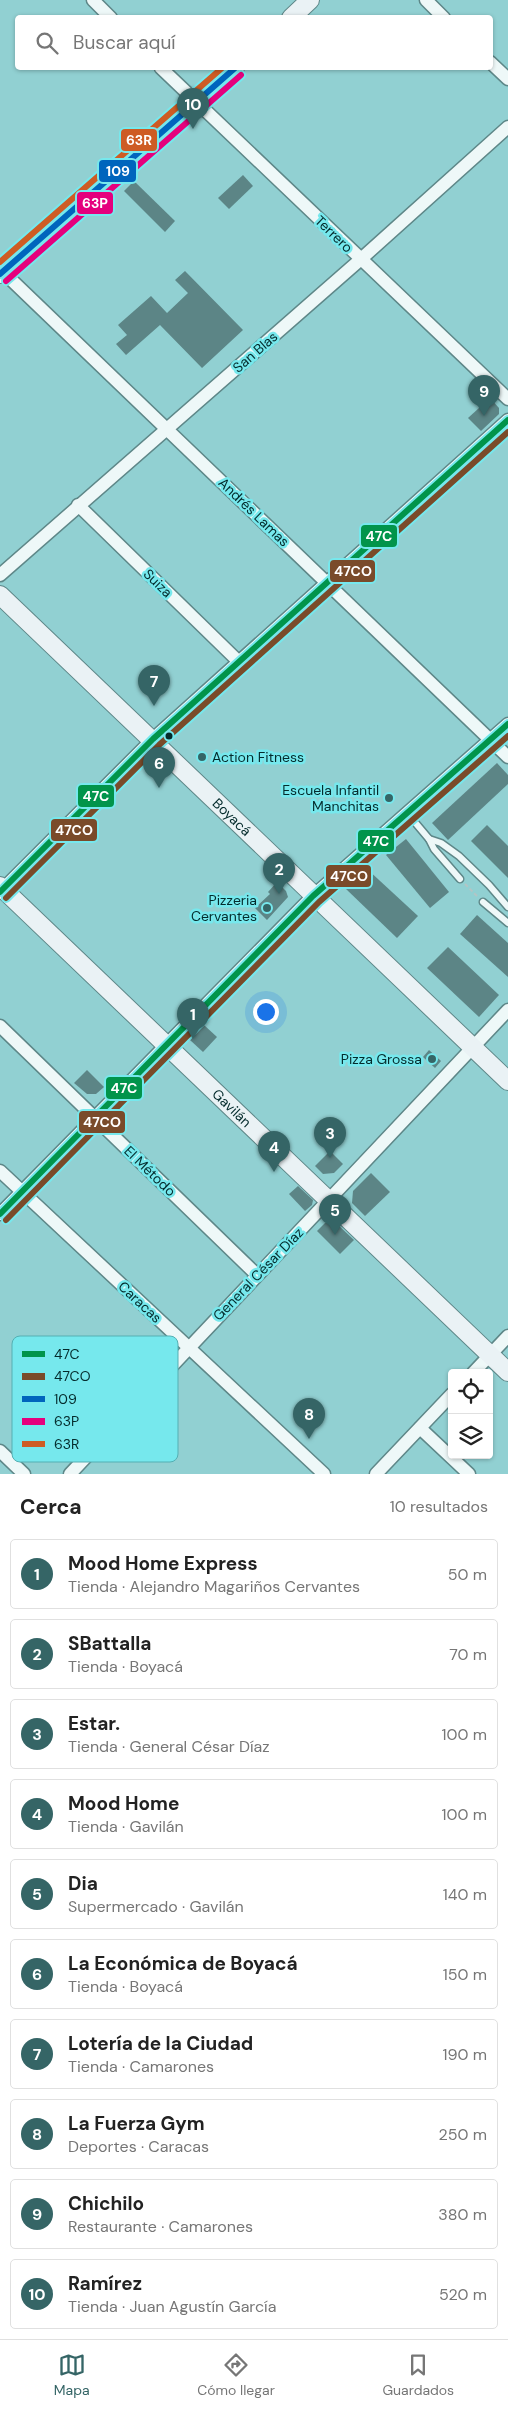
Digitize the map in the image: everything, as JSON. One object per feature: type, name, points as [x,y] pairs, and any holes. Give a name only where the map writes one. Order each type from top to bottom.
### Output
[{"type":"street","points":[[93,0],[108,15]]},
{"type":"street","points":[[294,15],[310,0]]},
{"type":"street","points":[[426,0],[441,15]]},
{"type":"street","points":[[493,65],[508,79]]},
{"type":"street","name":"Terrero","points":[[163,70],[508,399]]},
{"type":"street","points":[[1,272],[233,70]]},
{"type":"street","name":"San Blas","points":[[0,575],[508,128]]},
{"type":"street","name":"Andrés Lamas","points":[[1,272],[328,582],[508,757]]},
{"type":"street","points":[[1,889],[153,740],[238,661],[508,420]]},
{"type":"street","name":"Suiza","points":[[78,505],[238,661]]},
{"type":"street","name":"Boyacá","points":[[0,595],[508,1081]]},
{"type":"street","points":[[0,1214],[313,896],[508,724]]},
{"type":"street","name":"Gavilán","points":[[1,889],[508,1372]]},
{"type":"street","name":"General César Díaz","points":[[178,1358],[508,1010]]},
{"type":"street","name":"El Método","points":[[0,1026],[257,1275]]},
{"type":"street","name":"Caracas","points":[[0,1171],[324,1474]]},
{"type":"street","points":[[477,1369],[508,1336]]},
{"type":"street","points":[[376,1474],[448,1398]]},
{"type":"street","points":[[420,1428],[469,1474]]},
{"type":"street","points":[[0,1451],[24,1474]]},
{"type":"street","name":"General César Díaz","points":[[70,1474],[81,1462]]},
{"type":"lane","points":[[408,814],[429,839],[434,849],[460,879]]},
{"type":"lane","points":[[429,839],[441,844],[459,856],[489,885],[508,907]]},
{"type":"lane","points":[[483,902],[508,923]]},
{"type":"path","points":[[460,879],[483,902]]},
{"type":"building","points":[[243,175],[253,186],[229,209],[218,198]]},
{"type":"building","points":[[134,181],[175,221],[165,232],[124,191]]},
{"type":"building","points":[[185,271],[243,330],[202,368],[160,325],[126,355],[116,344],[127,335],[118,325],[151,296],[167,313],[188,293],[175,280]]},
{"type":"building","points":[[490,398],[499,408],[499,414],[481,431],[468,418]]},
{"type":"building","points":[[497,763],[508,775],[508,784],[448,840],[432,823]]},
{"type":"building","points":[[487,825],[508,846],[508,878],[471,841]]},
{"type":"building","points":[[406,839],[449,892],[430,908],[386,855]]},
{"type":"building","points":[[366,868],[418,916],[397,938],[346,889]]},
{"type":"building","points":[[277,882],[286,891],[288,897],[267,920],[255,908],[270,894],[268,892]]},
{"type":"building","points":[[477,915],[508,943],[508,977],[460,934]]},
{"type":"building","points":[[448,947],[499,995],[479,1017],[427,968]]},
{"type":"building","points":[[204,1025],[217,1037],[203,1052],[190,1040]]},
{"type":"building","name":"Pizza Grossa","points":[[429,1050],[441,1061],[435,1068],[423,1057]]},
{"type":"building","points":[[87,1070],[104,1087],[96,1094],[87,1094],[74,1083]]},
{"type":"building","points":[[330,1151],[343,1164],[334,1173],[323,1174],[315,1166]]},
{"type":"building","points":[[371,1173],[390,1192],[365,1216],[352,1203],[353,1191]]},
{"type":"building","points":[[298,1186],[313,1200],[312,1205],[305,1211],[289,1194]]},
{"type":"building","points":[[325,1223],[336,1223],[354,1240],[340,1254],[317,1231]]},
{"type":"transit line","name":"63R","points":[[0,262],[220,70]]},
{"type":"transit line","name":"109","points":[[0,274],[233,70]]},
{"type":"transit line","name":"63P","points":[[6,281],[241,75]]},
{"type":"transit line","name":"47C","points":[[0,892],[153,739],[508,420]]},
{"type":"transit line","name":"47CO","points":[[6,898],[159,745],[508,432]]},
{"type":"transit line","name":"47C","points":[[0,1214],[313,896],[508,724]]},
{"type":"transit line","name":"47CO","points":[[6,1220],[319,902],[508,736]]},
{"type":"place","name":"Ramírez","points":[[193,129]]},
{"type":"place","name":"Chichilo","points":[[484,416]]},
{"type":"place","name":"Lotería de la Ciudad","points":[[154,706]]},
{"type":"place","name":"Action Fitness","points":[[202,757]]},
{"type":"place","name":"La Económica de Boyacá","points":[[159,788]]},
{"type":"place","name":"Escuela Infantil Manchitas","points":[[389,798]]},
{"type":"place","name":"SBattalla","points":[[279,894]]},
{"type":"place","name":"Pizzeria Cervantes","points":[[267,908]]},
{"type":"place","name":"Mood Home Express","points":[[193,1039]]},
{"type":"place","name":"Pizza Grossa","points":[[432,1059]]},
{"type":"place","name":"Estar.","points":[[330,1158]]},
{"type":"place","name":"Mood Home","points":[[274,1172]]},
{"type":"place","name":"Dia","points":[[335,1235]]},
{"type":"place","name":"La Fuerza Gym","points":[[309,1439]]}]
